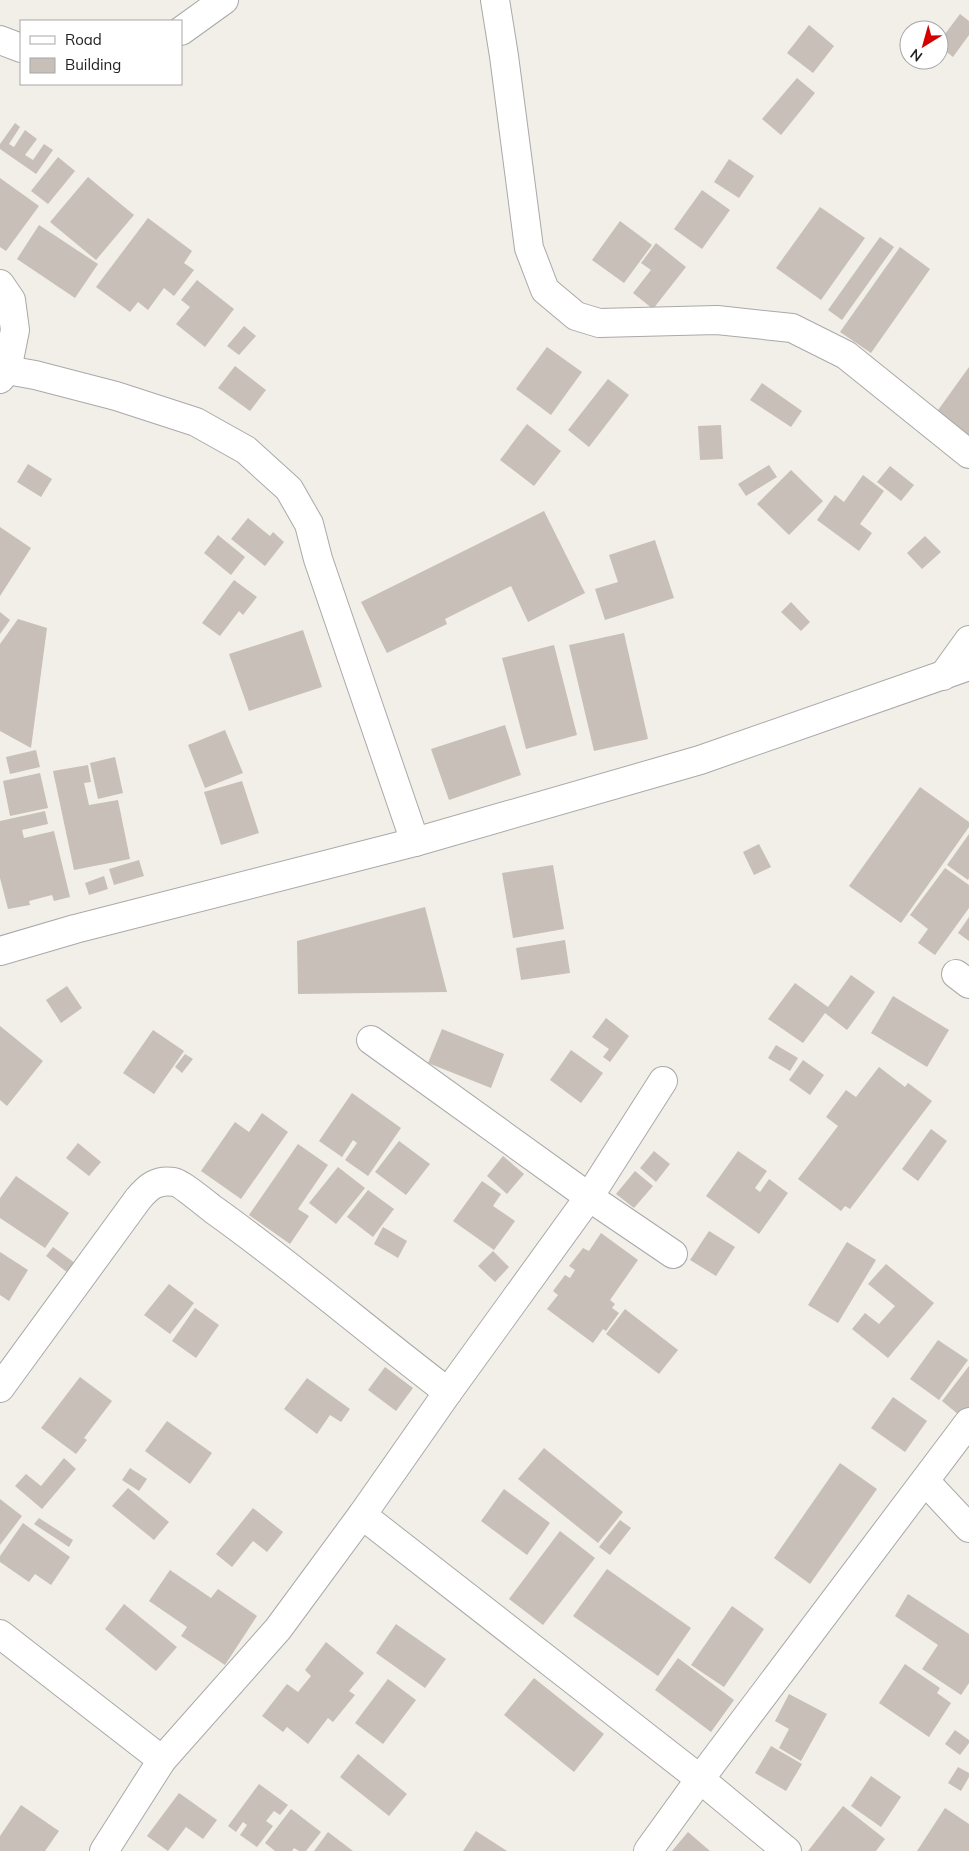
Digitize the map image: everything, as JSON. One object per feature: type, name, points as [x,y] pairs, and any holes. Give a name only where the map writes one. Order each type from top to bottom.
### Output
[{"type":"street","points":[[182,30],[224,0]]},
{"type":"street","points":[[495,0],[504,56],[528,248],[545,290],[576,316],[599,323],[717,320],[792,328],[846,355],[969,454]]},
{"type":"street","points":[[0,40],[20,48]]},
{"type":"street","points":[[0,284],[11,300],[15,330],[4,375],[116,396],[196,422],[246,450],[288,489],[309,524],[318,559],[415,842]]},
{"type":"street","points":[[943,676],[969,640]]},
{"type":"street","points":[[0,950],[415,842],[700,760],[969,666]]},
{"type":"street","points":[[371,1040],[589,1197],[673,1254]]},
{"type":"street","points":[[104,1851],[162,1760],[278,1629],[362,1515],[589,1197],[663,1081]]},
{"type":"street","points":[[0,1388],[149,1186],[159,1182],[175,1182],[239,1227],[448,1392]]},
{"type":"street","points":[[648,1851],[700,1779],[969,1422]]},
{"type":"street","points":[[925,1481],[969,1528]]},
{"type":"street","points":[[362,1515],[700,1779],[787,1851]]},
{"type":"street","points":[[0,1634],[162,1760]]},
{"type":"building","points":[[960,14],[969,21],[969,35],[953,57],[949,54],[949,29]]},
{"type":"building","points":[[809,25],[834,46],[813,73],[787,53]]},
{"type":"building","points":[[797,78],[815,93],[781,135],[762,119]]},
{"type":"building","points":[[15,123],[20,127],[9,144],[14,147],[25,130],[37,139],[25,155],[33,160],[44,144],[53,150],[36,174],[0,149],[0,144]]},
{"type":"building","points":[[58,157],[75,171],[48,204],[31,191]]},
{"type":"building","points":[[729,159],[754,176],[739,198],[714,182]]},
{"type":"building","points":[[88,177],[134,215],[96,260],[50,222]]},
{"type":"building","points":[[0,178],[39,206],[6,251],[0,247]]},
{"type":"building","points":[[702,190],[730,210],[702,249],[674,229]]},
{"type":"building","points":[[820,207],[865,238],[821,300],[776,268]]},
{"type":"building","points":[[148,218],[192,251],[184,263],[194,270],[174,296],[164,288],[148,310],[138,302],[130,312],[96,287]]},
{"type":"building","points":[[620,221],[652,245],[624,283],[592,260]]},
{"type":"building","points":[[39,225],[98,264],[75,298],[17,259]]},
{"type":"building","points":[[880,237],[894,247],[842,320],[828,310]]},
{"type":"building","points":[[656,243],[686,267],[653,309],[633,293],[651,270],[641,263]]},
{"type":"building","points":[[900,247],[930,269],[871,353],[840,332]]},
{"type":"building","points":[[197,280],[234,309],[205,347],[176,324],[190,307],[181,300]]},
{"type":"building","points":[[244,326],[256,336],[239,355],[227,346]]},
{"type":"building","points":[[547,347],[582,372],[551,415],[516,389]]},
{"type":"building","points":[[235,366],[266,390],[250,411],[218,388]]},
{"type":"building","points":[[969,367],[969,437],[936,413]]},
{"type":"building","points":[[608,379],[629,395],[589,447],[568,430]]},
{"type":"building","points":[[762,383],[802,411],[791,427],[750,400]]},
{"type":"building","points":[[527,424],[561,451],[534,486],[500,460]]},
{"type":"building","points":[[721,425],[723,459],[700,460],[698,426]]},
{"type":"building","points":[[28,464],[52,479],[41,497],[17,482]]},
{"type":"building","points":[[769,465],[777,477],[746,496],[738,484]]},
{"type":"building","points":[[890,466],[914,485],[901,501],[877,482]]},
{"type":"building","points":[[791,470],[823,501],[789,535],[757,504]]},
{"type":"building","points":[[863,475],[884,491],[860,524],[872,533],[859,551],[817,520],[835,495],[844,502]]},
{"type":"building","points":[[544,511],[585,593],[528,622],[511,586],[445,619],[447,624],[387,653],[361,602]]},
{"type":"building","points":[[248,518],[270,536],[273,532],[284,542],[265,566],[231,539]]},
{"type":"building","points":[[0,527],[31,548],[0,596]]},
{"type":"building","points":[[218,535],[245,557],[231,575],[204,553]]},
{"type":"building","points":[[925,536],[941,552],[922,569],[907,553]]},
{"type":"building","points":[[655,540],[674,598],[605,620],[595,589],[618,582],[609,555]]},
{"type":"building","points":[[234,580],[257,597],[243,615],[239,611],[220,636],[202,623]]},
{"type":"building","points":[[791,602],[810,622],[801,631],[781,612]]},
{"type":"building","points":[[0,612],[10,620],[0,634]]},
{"type":"building","points":[[18,619],[47,628],[31,748],[0,731],[0,644]]},
{"type":"building","points":[[303,630],[322,687],[249,711],[229,654]]},
{"type":"building","points":[[624,633],[648,739],[594,751],[569,645]]},
{"type":"building","points":[[554,645],[577,735],[526,749],[502,658]]},
{"type":"building","points":[[505,725],[521,775],[449,800],[431,749]]},
{"type":"building","points":[[225,730],[243,773],[205,788],[188,745]]},
{"type":"building","points":[[36,750],[40,767],[10,774],[6,757]]},
{"type":"building","points":[[115,757],[123,793],[98,799],[90,763]]},
{"type":"building","points":[[88,765],[91,782],[84,783],[89,805],[118,800],[130,859],[74,870],[53,771]]},
{"type":"building","points":[[40,773],[48,808],[10,816],[3,781]]},
{"type":"building","points":[[242,781],[259,833],[221,845],[204,792]]},
{"type":"building","points":[[920,787],[969,822],[969,827],[901,923],[849,886]]},
{"type":"building","points":[[45,811],[48,824],[22,830],[24,838],[54,831],[70,897],[54,901],[52,895],[29,901],[30,905],[8,909],[0,878],[0,821]]},
{"type":"building","points":[[969,834],[969,878],[968,880],[947,865]]},
{"type":"building","points":[[759,844],[771,867],[754,875],[743,852]]},
{"type":"building","points":[[139,860],[144,876],[114,885],[109,869]]},
{"type":"building","points":[[553,865],[564,929],[513,938],[502,873]]},
{"type":"building","points":[[945,868],[969,885],[969,908],[935,955],[918,943],[928,929],[910,915]]},
{"type":"building","points":[[104,876],[108,889],[89,895],[85,883]]},
{"type":"building","points":[[425,907],[447,992],[298,994],[297,941]]},
{"type":"building","points":[[969,917],[969,941],[958,933]]},
{"type":"building","points":[[565,940],[570,973],[521,980],[516,948]]},
{"type":"building","points":[[851,975],[875,992],[847,1030],[825,1013],[803,1043],[768,1019],[795,983],[828,1007]]},
{"type":"building","points":[[67,986],[82,1008],[61,1023],[46,1000]]},
{"type":"building","points":[[893,996],[949,1030],[927,1067],[871,1033]]},
{"type":"building","points":[[606,1018],[629,1036],[610,1062],[603,1057],[609,1049],[592,1037]]},
{"type":"building","points":[[0,1026],[43,1061],[7,1106],[0,1100]]},
{"type":"building","points":[[442,1029],[504,1054],[491,1088],[428,1063]]},
{"type":"building","points":[[153,1030],[184,1051],[154,1094],[123,1073]]},
{"type":"building","points":[[776,1045],[798,1058],[790,1071],[768,1058]]},
{"type":"building","points":[[571,1050],[603,1073],[581,1103],[550,1080]]},
{"type":"building","points":[[185,1054],[193,1059],[182,1073],[175,1067]]},
{"type":"building","points":[[803,1060],[824,1075],[810,1095],[789,1080]]},
{"type":"building","points":[[879,1067],[905,1087],[908,1083],[932,1101],[850,1209],[845,1206],[841,1211],[798,1179],[838,1126],[826,1117],[846,1090],[856,1097]]},
{"type":"building","points":[[352,1093],[401,1128],[368,1176],[345,1160],[357,1143],[353,1140],[342,1157],[319,1141]]},
{"type":"building","points":[[262,1113],[288,1132],[241,1199],[201,1171],[235,1122],[249,1132]]},
{"type":"building","points":[[931,1129],[947,1141],[918,1181],[902,1169]]},
{"type":"building","points":[[399,1141],[430,1164],[406,1195],[375,1172]]},
{"type":"building","points":[[78,1143],[101,1162],[89,1176],[66,1158]]},
{"type":"building","points":[[298,1144],[328,1165],[298,1209],[309,1216],[290,1244],[249,1215]]},
{"type":"building","points":[[654,1151],[670,1164],[656,1182],[640,1168]]},
{"type":"building","points":[[738,1151],[767,1171],[755,1188],[760,1192],[769,1179],[788,1193],[759,1234],[706,1196]]},
{"type":"building","points":[[503,1156],[524,1174],[507,1194],[487,1176]]},
{"type":"building","points":[[338,1167],[365,1188],[336,1224],[309,1203]]},
{"type":"building","points":[[635,1171],[653,1186],[634,1208],[616,1194]]},
{"type":"building","points":[[16,1176],[69,1213],[45,1248],[0,1218],[0,1198]]},
{"type":"building","points":[[482,1181],[501,1194],[493,1206],[515,1221],[494,1250],[453,1221]]},
{"type":"building","points":[[368,1190],[394,1209],[373,1237],[347,1217]]},
{"type":"building","points":[[383,1227],[407,1241],[398,1258],[374,1244]]},
{"type":"building","points":[[709,1231],[735,1247],[716,1276],[690,1260]]},
{"type":"building","points":[[601,1233],[638,1260],[610,1300],[615,1304],[612,1308],[619,1313],[606,1331],[603,1329],[593,1343],[547,1309],[558,1295],[553,1291],[565,1275],[570,1278],[575,1270],[569,1266],[583,1248],[589,1251]]},
{"type":"building","points":[[847,1242],[876,1260],[838,1323],[808,1305]]},
{"type":"building","points":[[53,1247],[75,1263],[68,1273],[46,1256]]},
{"type":"building","points":[[493,1251],[509,1267],[495,1282],[478,1266]]},
{"type":"building","points":[[0,1252],[28,1270],[9,1301],[0,1295]]},
{"type":"building","points":[[886,1264],[934,1303],[888,1358],[852,1329],[865,1313],[879,1324],[895,1306],[868,1284]]},
{"type":"building","points":[[169,1284],[194,1303],[170,1334],[144,1315]]},
{"type":"building","points":[[195,1308],[219,1325],[196,1358],[172,1341]]},
{"type":"building","points":[[625,1309],[678,1350],[659,1374],[606,1334]]},
{"type":"building","points":[[938,1340],[968,1360],[939,1400],[910,1379]]},
{"type":"building","points":[[969,1366],[969,1413],[964,1419],[942,1401]]},
{"type":"building","points":[[385,1367],[413,1388],[396,1411],[368,1390]]},
{"type":"building","points":[[80,1377],[112,1401],[84,1438],[87,1440],[76,1454],[41,1428]]},
{"type":"building","points":[[307,1378],[350,1409],[341,1422],[330,1415],[317,1434],[284,1409]]},
{"type":"building","points":[[893,1397],[927,1421],[905,1452],[871,1428]]},
{"type":"building","points":[[167,1421],[212,1453],[190,1484],[145,1451]]},
{"type":"building","points":[[544,1448],[623,1512],[598,1543],[518,1479]]},
{"type":"building","points":[[64,1458],[76,1469],[42,1509],[15,1486],[26,1474],[41,1486]]},
{"type":"building","points":[[840,1463],[877,1489],[810,1584],[774,1558]]},
{"type":"building","points":[[130,1468],[147,1479],[139,1491],[122,1480]]},
{"type":"building","points":[[128,1488],[169,1522],[154,1540],[112,1506]]},
{"type":"building","points":[[504,1489],[550,1523],[527,1555],[481,1521]]},
{"type":"building","points":[[0,1499],[22,1516],[0,1545]]},
{"type":"building","points":[[253,1508],[283,1532],[267,1552],[253,1541],[232,1567],[216,1554]]},
{"type":"building","points":[[39,1518],[73,1540],[69,1547],[34,1524]]},
{"type":"building","points":[[620,1520],[631,1528],[610,1555],[599,1547]]},
{"type":"building","points":[[23,1523],[70,1557],[51,1585],[35,1574],[29,1582],[0,1562],[0,1556]]},
{"type":"building","points":[[560,1531],[595,1558],[543,1625],[509,1599]]},
{"type":"building","points":[[607,1569],[691,1628],[658,1676],[573,1616]]},
{"type":"building","points":[[170,1570],[211,1598],[218,1589],[257,1616],[225,1665],[181,1636],[187,1627],[149,1601]]},
{"type":"building","points":[[908,1594],[969,1634],[969,1683],[961,1695],[922,1669],[938,1645],[895,1616]]},
{"type":"building","points":[[124,1604],[177,1647],[156,1671],[105,1629]]},
{"type":"building","points":[[732,1606],[764,1629],[724,1687],[691,1665]]},
{"type":"building","points":[[396,1624],[446,1659],[425,1688],[376,1653]]},
{"type":"building","points":[[326,1642],[364,1673],[349,1691],[355,1695],[333,1722],[328,1718],[308,1744],[287,1727],[283,1732],[262,1716],[287,1684],[298,1692],[311,1676],[305,1670]]},
{"type":"building","points":[[678,1658],[734,1700],[711,1732],[655,1690]]},
{"type":"building","points":[[905,1664],[940,1688],[937,1693],[951,1703],[929,1737],[879,1703]]},
{"type":"building","points":[[534,1678],[604,1734],[574,1772],[504,1715]]},
{"type":"building","points":[[388,1679],[416,1700],[383,1744],[355,1723]]},
{"type":"building","points":[[789,1694],[827,1714],[801,1761],[779,1748],[789,1729],[775,1721]]},
{"type":"building","points":[[955,1730],[969,1740],[969,1743],[960,1755],[945,1744]]},
{"type":"building","points":[[771,1746],[802,1764],[786,1791],[755,1773]]},
{"type":"building","points":[[358,1754],[407,1794],[389,1816],[340,1777]]},
{"type":"building","points":[[958,1767],[969,1773],[969,1777],[961,1791],[948,1783]]},
{"type":"building","points":[[871,1776],[901,1797],[881,1827],[851,1806]]},
{"type":"building","points":[[259,1784],[288,1805],[280,1815],[274,1811],[266,1821],[273,1826],[257,1847],[240,1835],[247,1825],[243,1822],[236,1832],[228,1826]]},
{"type":"building","points":[[179,1793],[217,1820],[203,1839],[186,1827],[168,1851],[147,1836]]},
{"type":"building","points":[[21,1805],[59,1831],[45,1851],[0,1851],[0,1836]]},
{"type":"building","points":[[843,1806],[885,1839],[876,1851],[808,1851]]},
{"type":"building","points":[[945,1808],[969,1824],[969,1851],[917,1851]]},
{"type":"building","points":[[291,1809],[321,1832],[306,1851],[299,1851],[294,1848],[292,1851],[275,1851],[265,1843]]},
{"type":"building","points":[[476,1831],[507,1851],[463,1851]]},
{"type":"building","points":[[328,1832],[353,1851],[314,1851]]},
{"type":"building","points":[[688,1832],[710,1851],[672,1851]]}]
